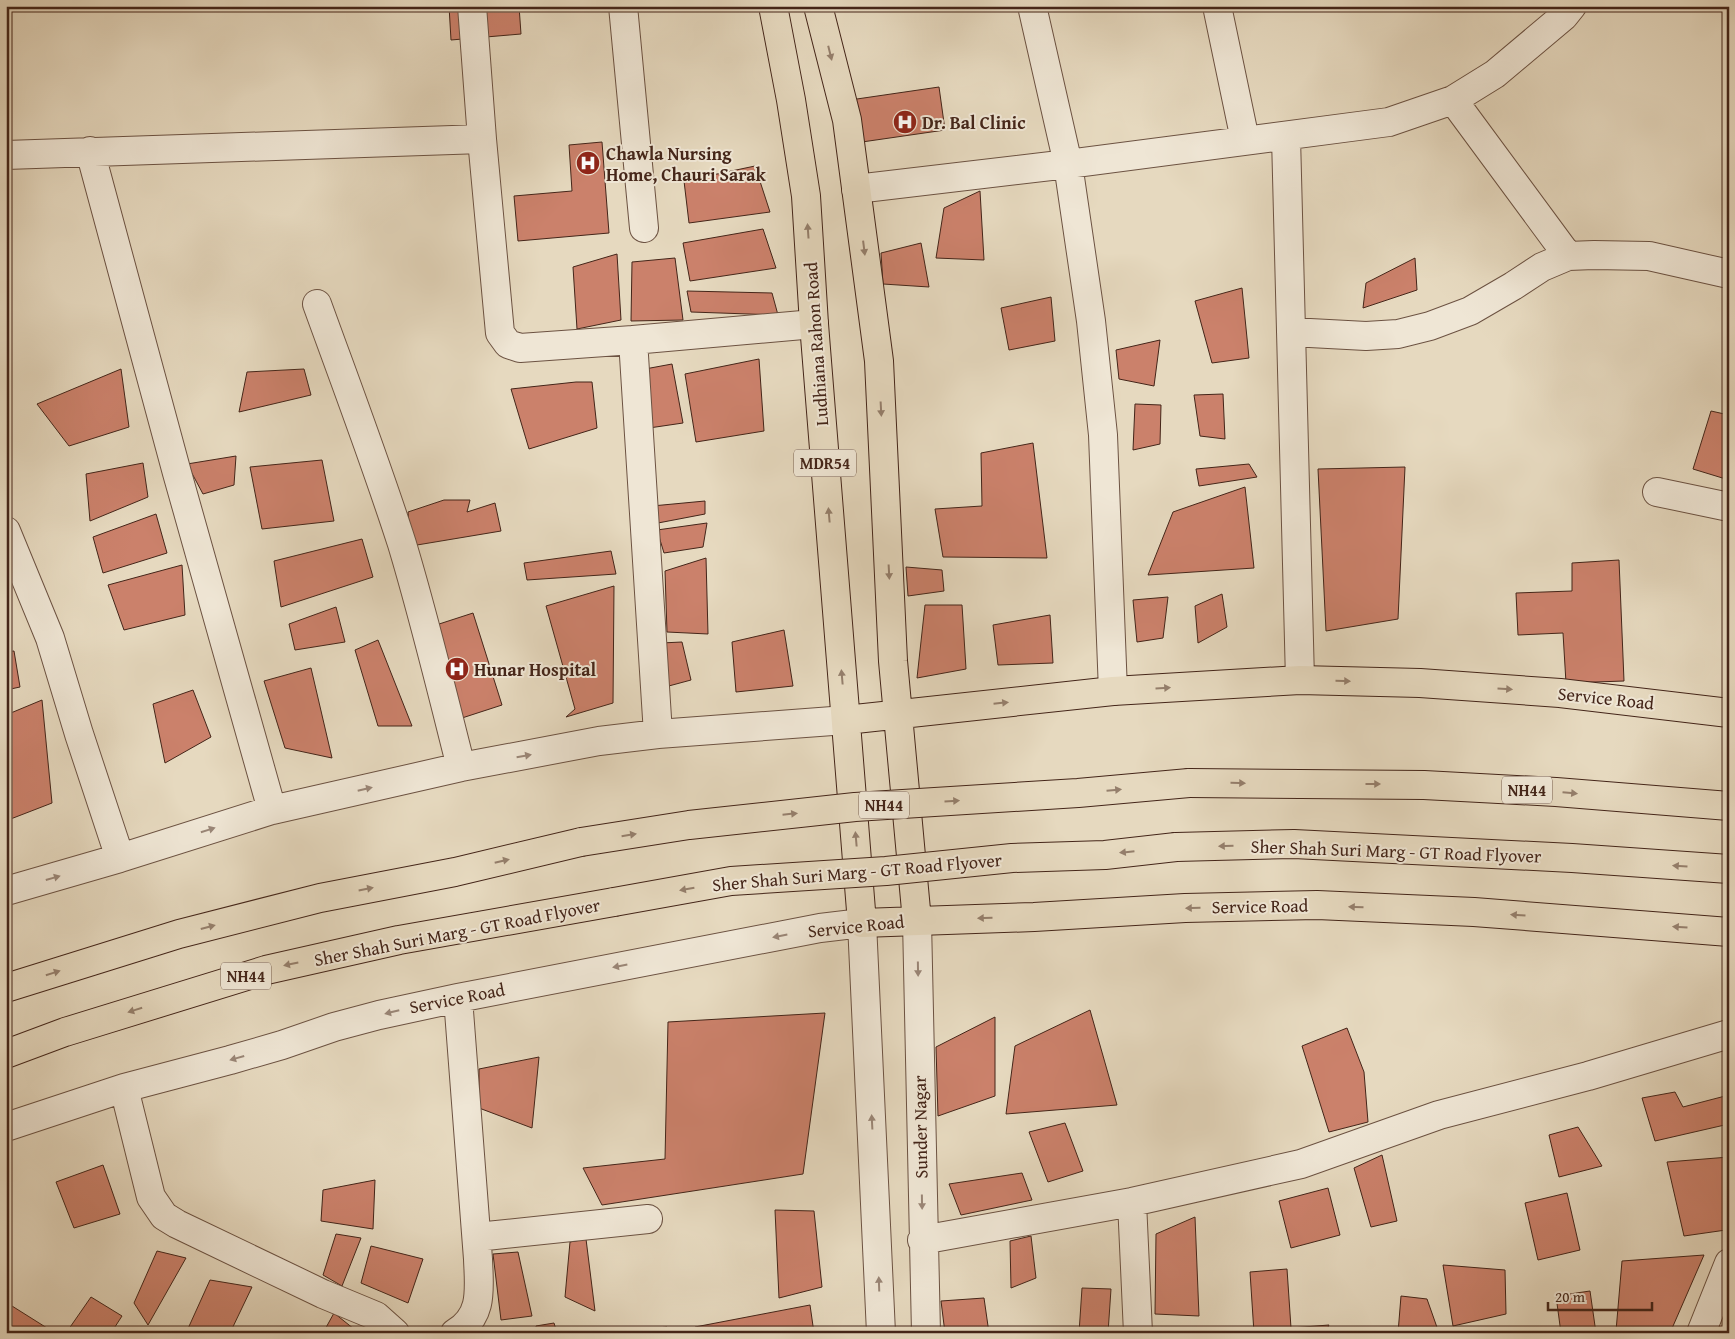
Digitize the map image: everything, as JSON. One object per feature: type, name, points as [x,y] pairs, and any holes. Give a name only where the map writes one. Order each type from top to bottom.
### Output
[{"type":"main road","name":"Ludhiana Rahon Road","points":[[773,6],[791,100],[806,196],[814,324],[862,923]]},
{"type":"main road","points":[[818,6],[847,120],[878,361],[893,660],[917,921]]},
{"type":"main road","name":"Service Road","points":[[846,720],[1114,691],[1300,680],[1420,683],[1560,693],[1729,713]]},
{"type":"main road","name":"NH44","points":[[6,988],[179,934],[320,898],[455,872],[581,842],[689,825],[854,807],[1078,793],[1189,783],[1424,785],[1556,792],[1729,806]]},
{"type":"main road","name":"Sher Shah Suri Marg - GT Road Flyover","points":[[6,1054],[65,1032],[266,970],[399,940],[731,881],[886,871],[1012,858],[1105,855],[1176,847],[1294,844],[1572,858],[1729,869]]},
{"type":"main road","name":"Service Road","points":[[862,923],[1034,917],[1185,908],[1317,905],[1474,912],[1729,932]]},
{"type":"street","points":[[472,6],[500,333],[508,344],[520,348],[814,324]]},
{"type":"street","points":[[623,6],[644,228]]},
{"type":"street","points":[[1032,6],[1068,164],[1091,322],[1103,435],[1114,691]]},
{"type":"street","points":[[1217,6],[1245,140]]},
{"type":"street","points":[[856,189],[1068,164],[1389,122],[1453,100],[1494,74],[1564,16],[1572,6]]},
{"type":"street","points":[[1453,100],[1568,256]]},
{"type":"street","points":[[1286,136],[1300,680]]},
{"type":"street","points":[[6,155],[482,139]]},
{"type":"street","points":[[90,151],[177,473],[272,810]]},
{"type":"street","points":[[1291,332],[1398,334],[1430,326],[1470,310],[1542,267],[1568,256],[1650,256],[1729,274]]},
{"type":"street","points":[[317,304],[380,476],[402,544],[461,767]]},
{"type":"street","points":[[634,340],[658,734]]},
{"type":"street","points":[[1657,492],[1729,507]]},
{"type":"street","points":[[6,531],[50,638],[120,858]]},
{"type":"street","name":"Service Road","points":[[6,891],[120,858],[272,810],[461,767],[599,741],[658,734],[846,720]]},
{"type":"street","name":"Sunder Nagar","points":[[917,921],[922,1240],[926,1333]]},
{"type":"street","points":[[862,923],[881,1333]]},
{"type":"street","name":"Service Road","points":[[6,1128],[124,1088],[247,1055],[334,1027],[379,1015],[820,928],[862,923]]},
{"type":"street","points":[[454,1333],[473,1317],[479,1300],[477,1237],[458,998]]},
{"type":"street","points":[[922,1240],[1132,1202],[1301,1164],[1439,1115],[1588,1076],[1729,1034]]},
{"type":"street","points":[[124,1088],[151,1197],[164,1216],[322,1294],[376,1316],[395,1333]]},
{"type":"street","points":[[1132,1202],[1138,1333]]},
{"type":"street","points":[[477,1237],[648,1219]]},
{"type":"street","points":[[1700,1333],[1729,1263]]},
{"type":"building","points":[[449,6],[519,6],[521,34],[451,40]]},
{"type":"building","points":[[939,87],[945,130],[855,143],[850,100]]},
{"type":"building","points":[[602,142],[609,233],[518,241],[514,196],[572,191],[569,145]]},
{"type":"building","points":[[755,166],[770,212],[689,223],[684,181]]},
{"type":"building","points":[[980,191],[984,260],[936,258],[944,208]]},
{"type":"building","points":[[763,229],[776,268],[690,281],[683,243]]},
{"type":"building","points":[[921,243],[929,287],[883,284],[881,253]]},
{"type":"building","points":[[617,254],[621,320],[577,329],[573,267]]},
{"type":"building","points":[[675,258],[683,320],[631,321],[632,262]]},
{"type":"building","points":[[1415,258],[1417,290],[1363,308],[1366,283]]},
{"type":"building","points":[[1242,288],[1249,358],[1212,363],[1195,301]]},
{"type":"building","points":[[687,291],[772,293],[778,315],[691,312]]},
{"type":"building","points":[[1051,297],[1055,341],[1009,350],[1001,308]]},
{"type":"building","points":[[1160,340],[1154,386],[1119,379],[1116,350]]},
{"type":"building","points":[[759,359],[764,431],[696,442],[685,374]]},
{"type":"building","points":[[672,364],[683,423],[649,428],[645,369]]},
{"type":"building","points":[[121,369],[129,427],[69,446],[37,404]]},
{"type":"building","points":[[304,369],[311,395],[239,412],[247,372]]},
{"type":"building","points":[[592,382],[597,428],[529,449],[511,389]]},
{"type":"building","points":[[1223,394],[1225,439],[1200,436],[1194,395]]},
{"type":"building","points":[[1135,404],[1161,405],[1160,444],[1133,450]]},
{"type":"building","points":[[1711,411],[1729,415],[1729,480],[1693,469]]},
{"type":"building","points":[[1033,443],[1047,558],[943,557],[935,509],[982,506],[981,453]]},
{"type":"building","points":[[236,456],[234,485],[203,494],[187,464]]},
{"type":"building","points":[[322,460],[334,521],[262,529],[250,467]]},
{"type":"building","points":[[143,463],[148,497],[90,521],[86,474]]},
{"type":"building","points":[[1249,464],[1257,477],[1199,486],[1196,469]]},
{"type":"building","points":[[1405,467],[1398,619],[1326,631],[1318,469]]},
{"type":"building","points":[[1245,487],[1254,568],[1148,575],[1173,512]]},
{"type":"building","points":[[444,500],[470,500],[467,512],[495,503],[501,531],[411,546],[408,512]]},
{"type":"building","points":[[705,501],[705,514],[658,523],[652,506]]},
{"type":"building","points":[[156,514],[167,553],[103,573],[93,537]]},
{"type":"building","points":[[707,523],[703,547],[664,553],[657,530]]},
{"type":"building","points":[[362,539],[373,577],[281,607],[274,561]]},
{"type":"building","points":[[611,551],[616,574],[527,580],[524,563]]},
{"type":"building","points":[[706,558],[708,634],[667,632],[665,571]]},
{"type":"building","points":[[1619,560],[1624,681],[1566,683],[1563,633],[1518,635],[1516,593],[1572,591],[1572,563]]},
{"type":"building","points":[[182,565],[185,615],[124,630],[108,585]]},
{"type":"building","points":[[906,567],[942,570],[944,591],[908,596]]},
{"type":"building","points":[[614,586],[613,703],[566,717],[575,709],[546,606]]},
{"type":"building","points":[[1222,594],[1227,627],[1198,643],[1195,606]]},
{"type":"building","points":[[1168,597],[1163,638],[1137,642],[1133,600]]},
{"type":"building","points":[[925,605],[962,605],[966,669],[917,678]]},
{"type":"building","points":[[336,607],[345,642],[295,650],[289,624]]},
{"type":"building","points":[[473,613],[502,705],[462,718],[433,626]]},
{"type":"building","points":[[1050,615],[1053,663],[998,665],[993,625]]},
{"type":"building","points":[[784,630],[793,686],[736,692],[732,642]]},
{"type":"building","points":[[378,640],[412,726],[378,726],[355,650]]},
{"type":"building","points":[[682,642],[691,680],[665,687],[661,643]]},
{"type":"building","points":[[14,651],[20,687],[6,690],[6,652]]},
{"type":"building","points":[[311,668],[332,758],[285,748],[264,681]]},
{"type":"building","points":[[193,690],[211,737],[165,763],[153,704]]},
{"type":"building","points":[[42,700],[52,803],[8,820],[6,816],[6,715]]},
{"type":"building","points":[[1090,1010],[1117,1105],[1006,1114],[1015,1046]]},
{"type":"building","points":[[825,1013],[803,1174],[602,1205],[583,1168],[665,1159],[668,1022]]},
{"type":"building","points":[[995,1017],[995,1096],[938,1116],[936,1047]]},
{"type":"building","points":[[1347,1028],[1364,1072],[1368,1122],[1329,1132],[1302,1046]]},
{"type":"building","points":[[539,1057],[532,1128],[479,1108],[479,1069]]},
{"type":"building","points":[[1675,1092],[1683,1107],[1729,1095],[1729,1124],[1655,1141],[1642,1098]]},
{"type":"building","points":[[1065,1123],[1083,1171],[1048,1182],[1029,1132]]},
{"type":"building","points":[[1578,1127],[1602,1166],[1559,1177],[1549,1135]]},
{"type":"building","points":[[1382,1155],[1397,1221],[1371,1227],[1354,1168]]},
{"type":"building","points":[[1729,1157],[1729,1223],[1726,1230],[1684,1236],[1667,1162]]},
{"type":"building","points":[[103,1165],[120,1214],[74,1228],[56,1182]]},
{"type":"building","points":[[1022,1173],[1032,1200],[961,1215],[949,1184]]},
{"type":"building","points":[[375,1180],[373,1229],[321,1221],[323,1190]]},
{"type":"building","points":[[1328,1188],[1340,1235],[1291,1248],[1279,1201]]},
{"type":"building","points":[[1567,1193],[1580,1250],[1538,1260],[1525,1203]]},
{"type":"building","points":[[775,1210],[814,1211],[822,1287],[779,1298]]},
{"type":"building","points":[[1195,1217],[1199,1316],[1155,1314],[1156,1234]]},
{"type":"building","points":[[336,1234],[361,1238],[342,1286],[323,1275]]},
{"type":"building","points":[[1031,1236],[1036,1278],[1011,1288],[1010,1241]]},
{"type":"building","points":[[586,1239],[595,1311],[565,1297],[570,1242]]},
{"type":"building","points":[[371,1246],[423,1259],[408,1303],[361,1283]]},
{"type":"building","points":[[157,1251],[186,1258],[148,1325],[134,1303]]},
{"type":"building","points":[[518,1252],[532,1316],[501,1320],[493,1254]]},
{"type":"building","points":[[1704,1255],[1670,1333],[1622,1333],[1616,1331],[1622,1261]]},
{"type":"building","points":[[1443,1265],[1505,1270],[1506,1314],[1453,1326]]},
{"type":"building","points":[[1287,1269],[1291,1328],[1329,1325],[1325,1333],[1254,1333],[1250,1272]]},
{"type":"building","points":[[210,1280],[252,1287],[230,1333],[186,1333]]},
{"type":"building","points":[[1082,1288],[1111,1289],[1108,1333],[1079,1333]]},
{"type":"building","points":[[1590,1291],[1596,1333],[1561,1333],[1556,1296]]},
{"type":"building","points":[[1401,1296],[1427,1299],[1439,1333],[1398,1333]]},
{"type":"building","points":[[91,1297],[122,1316],[111,1333],[66,1333]]},
{"type":"building","points":[[984,1298],[989,1333],[945,1333],[941,1301]]},
{"type":"building","points":[[810,1305],[814,1333],[695,1333],[695,1327]]},
{"type":"building","points":[[12,1306],[47,1328],[45,1333],[6,1333],[6,1322]]},
{"type":"building","points":[[334,1313],[359,1333],[323,1333]]},
{"type":"building","points":[[1729,1319],[1729,1333],[1723,1333]]},
{"type":"building","points":[[554,1323],[557,1333],[536,1333],[536,1326]]},
{"type":"building","points":[[667,1327],[668,1333],[631,1333],[631,1331]]},
{"type":"place","name":"Dr. Bal Clinic","points":[[905,122]]},
{"type":"place","name":"Chawla Nursing Home, Chauri Sarak","points":[[588,163]]},
{"type":"place","name":"Hunar Hospital","points":[[457,669]]}]
